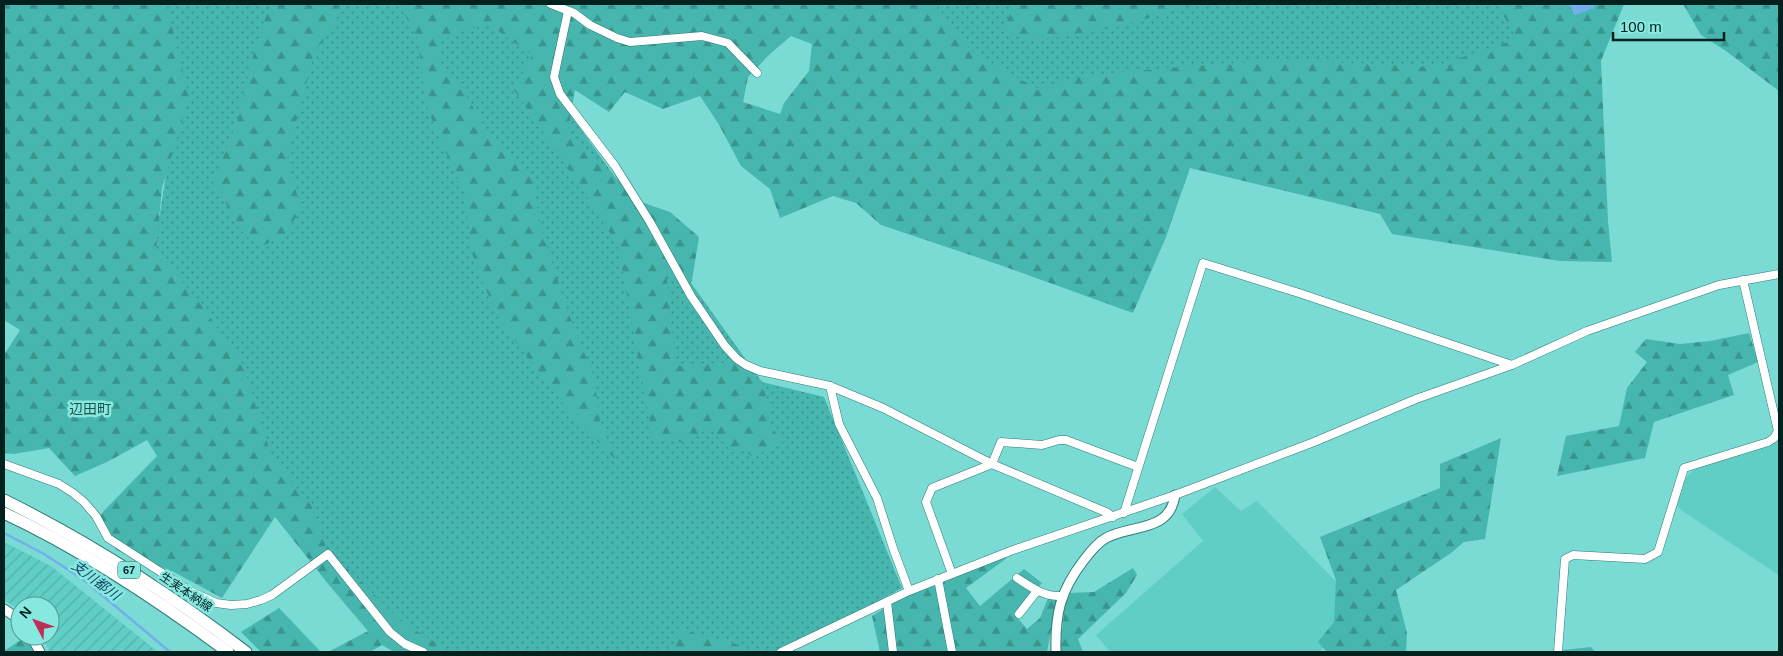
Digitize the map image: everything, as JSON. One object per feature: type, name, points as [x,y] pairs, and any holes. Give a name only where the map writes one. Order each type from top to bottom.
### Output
[{"type":"main road","name":"生実本納線","points":[[4,500],[118,563],[206,621],[246,652]]},
{"type":"main road","name":"生実本納線","points":[[4,512],[44,533],[127,582],[228,652]]},
{"type":"street","points":[[551,4],[568,11],[590,25],[630,42],[702,36],[728,43],[757,73]]},
{"type":"street","points":[[568,11],[554,78],[560,94],[615,166],[650,222],[686,288],[725,346],[737,359],[746,366],[760,371],[830,386],[883,408],[992,464],[1108,513],[1113,517]]},
{"type":"street","points":[[1124,513],[1203,262],[1512,365]]},
{"type":"street","points":[[781,652],[938,579],[1013,550],[1175,495],[1314,442],[1416,399],[1512,365],[1596,327],[1678,298],[1743,280],[1779,274]]},
{"type":"street","points":[[1558,652],[1565,559],[1573,555],[1645,559],[1658,552],[1684,468],[1768,442],[1774,438],[1778,431],[1743,280]]},
{"type":"street","points":[[830,386],[840,424],[877,498],[909,591]]},
{"type":"street","points":[[952,574],[926,502],[932,488],[992,464],[1001,442],[1042,445],[1066,440],[1138,468]]},
{"type":"street","points":[[4,464],[60,484],[84,502],[96,516],[108,538],[190,591],[216,603],[230,605],[247,604],[261,600],[272,595],[328,554],[390,632],[405,644],[423,652]]},
{"type":"street","points":[[1056,652],[1056,619],[1062,596],[1077,569],[1092,550],[1106,538],[1143,528],[1168,515],[1174,506],[1175,495]]},
{"type":"street","points":[[1017,578],[1037,591],[1050,596],[1062,596]]},
{"type":"street","points":[[938,579],[952,652]]},
{"type":"street","points":[[1019,614],[1037,591]]},
{"type":"street","points":[[887,602],[893,652]]},
{"type":"shaded area","points":[[1569,4],[1594,4],[1594,8],[1575,15]]},
{"type":"shaded area","points":[[1779,442],[1779,575],[1681,510],[1677,504],[1686,478],[1693,470]]},
{"type":"shaded area","points":[[1215,487],[1241,511],[1257,501],[1366,612],[1319,652],[1110,652],[1096,635],[1203,541],[1182,514]]},
{"type":"shaded area","points":[[4,542],[51,566],[158,652],[50,652],[47,646],[60,646],[60,596],[10,596],[10,604],[4,600]]},
{"type":"green space","points":[[4,4],[168,4],[189,97],[162,188],[156,250],[202,306],[243,364],[271,455],[311,505],[326,548],[391,611],[411,628],[442,646],[446,652],[394,652],[382,645],[370,652],[328,652],[368,631],[275,517],[222,598],[174,572],[116,550],[100,515],[157,456],[147,440],[107,462],[75,476],[49,448],[14,454],[4,453],[4,355],[20,330],[4,320]]},
{"type":"green space","points":[[150,4],[1538,4],[1545,21],[1477,70],[1019,98],[855,9],[547,82],[762,382],[824,397],[902,588],[784,652],[435,652],[398,632],[270,485],[148,246],[160,214],[178,92]]},
{"type":"green space","points":[[270,4],[339,4],[340,9],[335,25],[315,51],[287,156],[301,210],[282,237],[264,245],[245,236],[213,182],[237,123],[252,59]]},
{"type":"green space","points":[[399,4],[935,4],[972,52],[1036,88],[1087,75],[1277,59],[1433,67],[1517,39],[1497,4],[1569,4],[1575,15],[1593,8],[1594,4],[1624,4],[1601,61],[1608,221],[1612,262],[1560,261],[1392,234],[1380,214],[1190,168],[1166,237],[1133,313],[1003,266],[881,225],[856,203],[833,196],[780,218],[770,189],[741,166],[718,123],[700,96],[663,109],[625,92],[609,112],[575,90],[568,131],[641,202],[670,212],[699,237],[692,280],[686,294],[666,270],[676,366],[737,362],[762,382],[769,407],[767,423],[784,442],[752,457],[744,449],[732,452],[710,429],[681,442],[653,440],[618,246],[590,201],[514,90],[532,55],[490,25],[457,31],[441,42],[438,64],[460,85],[490,136],[532,174],[540,223],[566,307],[594,377],[600,422],[615,459],[572,415],[501,322],[481,279],[470,247],[466,195],[440,140],[425,101],[418,40]],"holes":[[[791,36],[812,44],[809,71],[784,103],[780,114],[743,102],[748,77]]]},
{"type":"green space","points":[[1016,4],[1192,4],[1123,26],[1030,41],[1004,30],[1012,8]]},
{"type":"green space","points":[[1683,4],[1779,4],[1779,91],[1726,51],[1701,35]]},
{"type":"green space","points":[[1749,333],[1758,362],[1728,375],[1734,395],[1654,422],[1645,458],[1557,476],[1566,436],[1619,426],[1627,388],[1647,362],[1635,352],[1646,339],[1680,344],[1710,341]]},
{"type":"green space","points":[[1501,438],[1485,539],[1464,542],[1396,590],[1407,633],[1406,652],[1327,652],[1318,642],[1334,622],[1336,580],[1320,537],[1440,488],[1440,464]]},
{"type":"green space","points":[[1000,554],[1007,558],[966,588],[980,606],[1024,569],[1042,583],[1014,614],[1027,629],[1040,618],[1048,598],[1057,599],[1047,652],[880,652],[872,616],[902,598]]},
{"type":"green space","points":[[1133,568],[1137,575],[1126,593],[1078,639],[1083,652],[1060,652],[1066,593],[1094,592]]},
{"type":"green space","points":[[279,608],[321,652],[261,652],[241,632]]},
{"type":"green space","points":[[682,630],[747,647],[745,652],[668,652]]},
{"type":"green space","points":[[12,646],[33,646],[37,652],[4,652]]},
{"type":"green space","points":[[1591,647],[1595,652],[1562,652],[1563,650]]},
{"type":"waterway","name":"支川都川","points":[[4,533],[44,554],[84,580],[170,652]]},
{"type":"district","name":"辺田町","points":[[90,409]]}]
